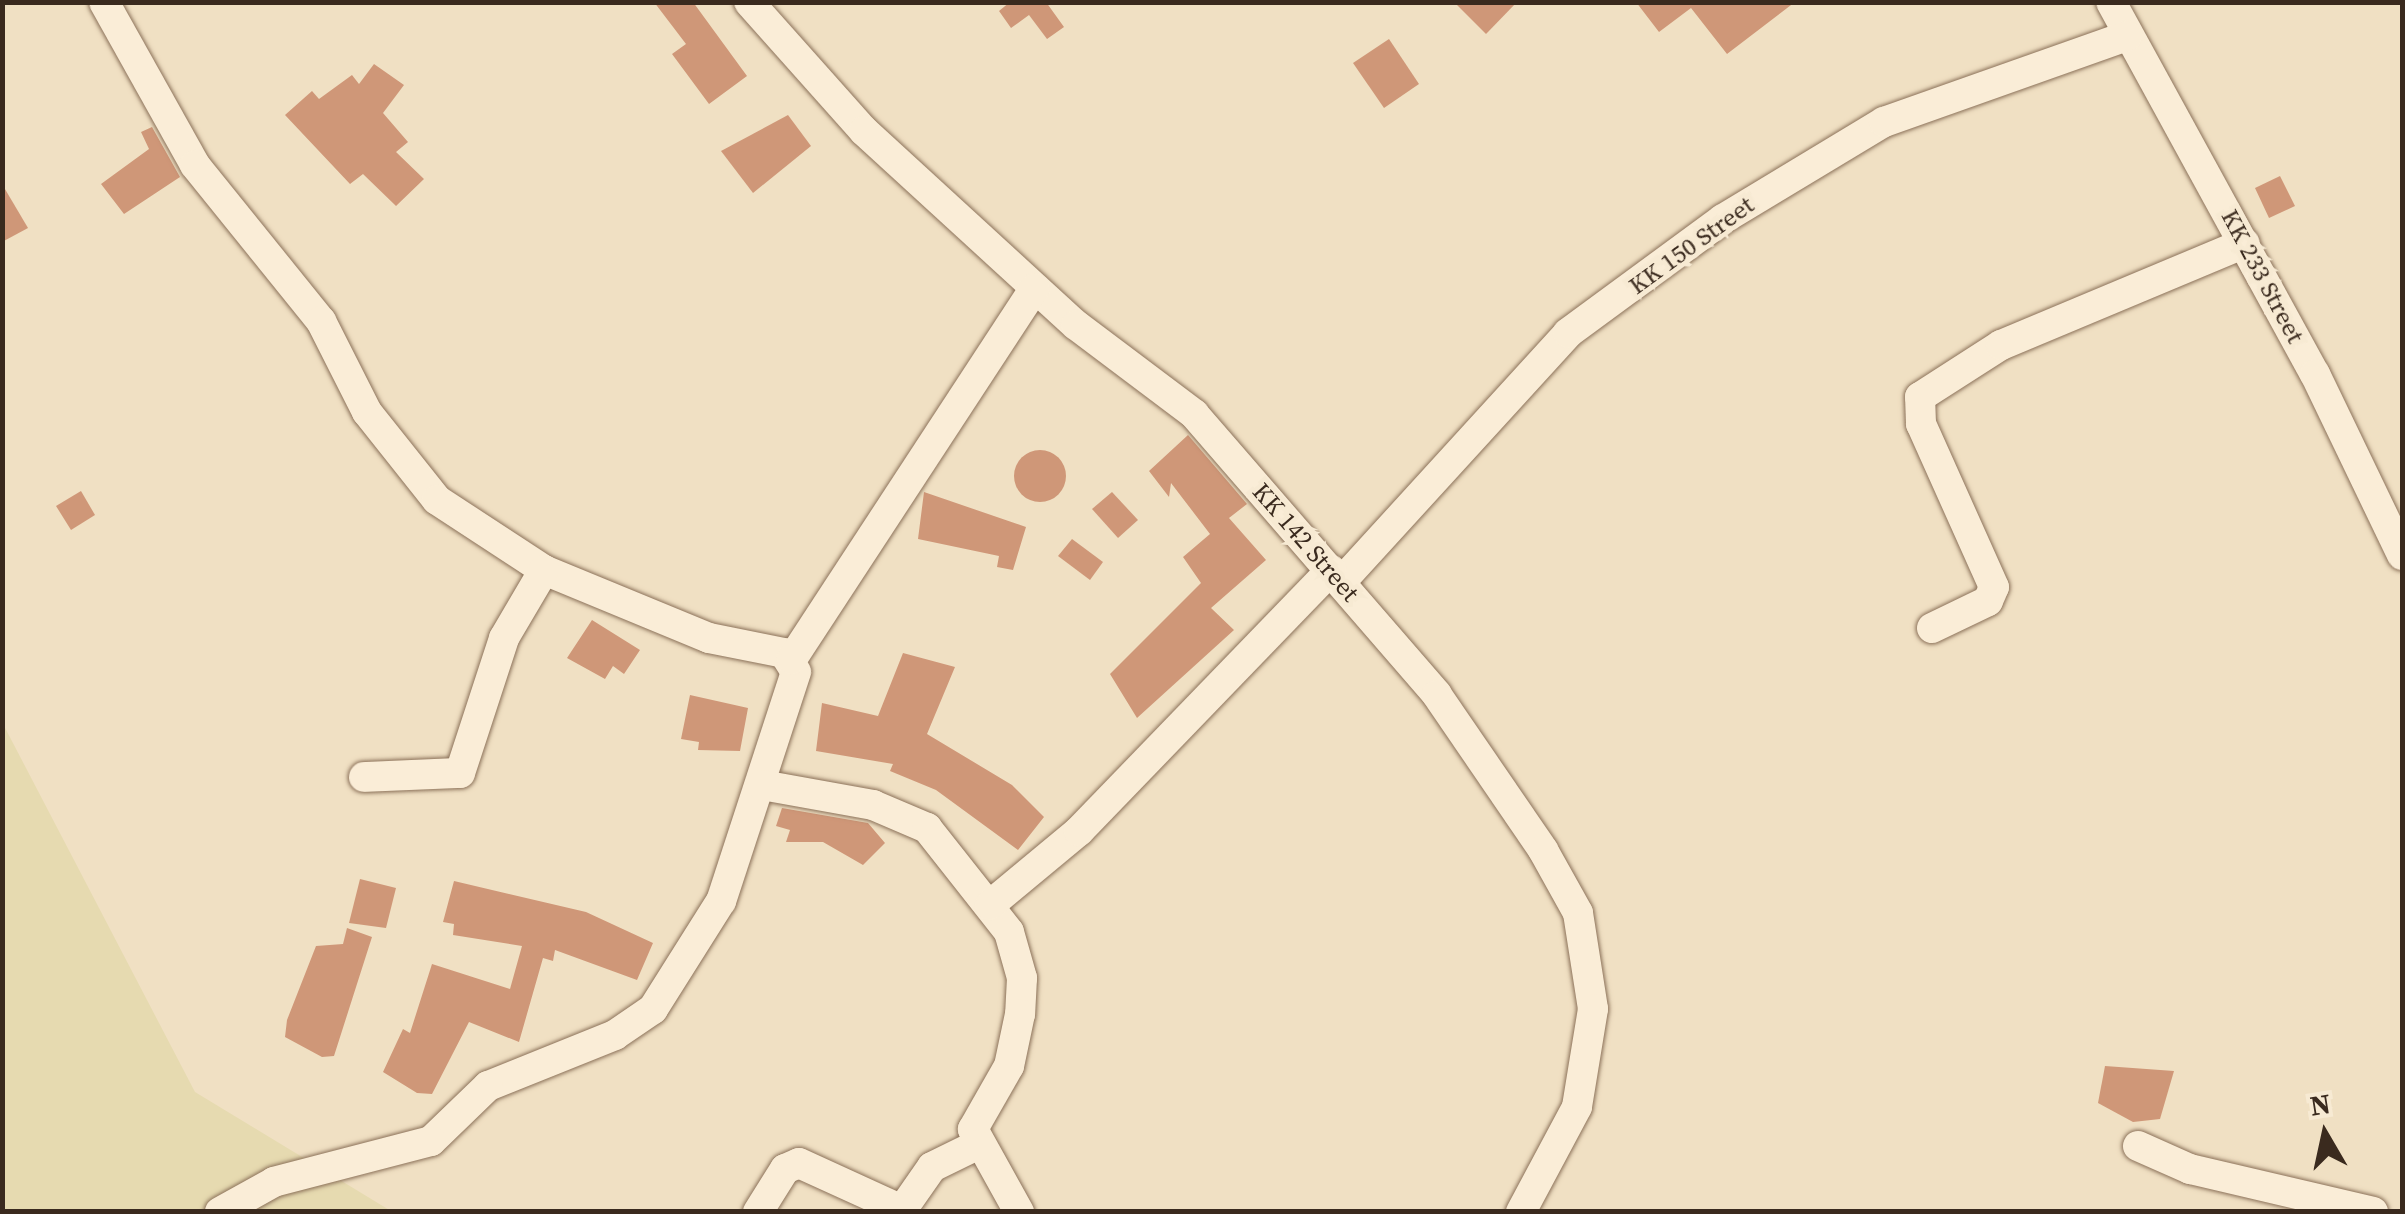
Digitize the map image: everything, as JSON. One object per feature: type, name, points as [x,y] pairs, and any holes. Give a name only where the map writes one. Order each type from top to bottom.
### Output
[{"type":"street","points":[[104,2],[195,165],[321,321],[403,463],[437,500],[544,570],[709,638],[792,659]]},
{"type":"street","name":"KK 142 Street","points":[[749,2],[864,131],[1034,288],[1194,414],[1336,576],[1474,745],[1578,913],[1593,1009],[1589,1063],[1554,1162],[1521,1212]]},
{"type":"street","name":"KK 233 Street","points":[[2111,2],[2400,533]]},
{"type":"street","name":"KK 150 Street","points":[[990,905],[1079,831],[1336,576],[1568,333],[1724,219],[1899,115],[2127,36]]},
{"type":"street","points":[[1932,628],[1988,601],[1994,587],[1921,424],[1920,396],[2001,344],[2245,243]]},
{"type":"street","points":[[220,1212],[274,1182],[431,1141],[488,1086],[636,1023],[678,979],[721,902],[796,678],[792,659],[1034,288]]},
{"type":"street","points":[[364,777],[460,773],[504,638],[544,570]]},
{"type":"street","points":[[762,786],[873,804],[927,828],[990,905],[1022,978],[1009,1066],[975,1124],[978,1145],[1019,1212]]},
{"type":"street","points":[[758,1212],[785,1168],[799,1164],[902,1210],[932,1167],[978,1145]]},
{"type":"street","points":[[2138,1146],[2190,1169],[2372,1212]]},
{"type":"shaded area","points":[[2,722],[195,1092],[391,1211],[3,1211]]},
{"type":"building","points":[[654,2],[693,2],[747,76],[709,104],[672,54],[686,44]]},
{"type":"building","points":[[1010,2],[1046,2],[1064,27],[1047,39],[1029,15],[1011,28],[999,11]]},
{"type":"building","points":[[1454,2],[1517,2],[1486,34]]},
{"type":"building","points":[[1636,2],[1795,2],[1727,54],[1691,8],[1659,32]]},
{"type":"building","points":[[1389,39],[1419,84],[1384,108],[1353,63]]},
{"type":"building","points":[[374,64],[404,85],[383,113],[408,142],[396,152],[424,179],[396,206],[363,174],[350,184],[285,115],[312,91],[319,99],[352,75],[359,84]]},
{"type":"building","points":[[788,115],[811,146],[753,193],[721,151]]},
{"type":"building","points":[[152,127],[180,177],[124,214],[101,184],[149,149],[141,132]]},
{"type":"building","points":[[2280,176],[2295,206],[2269,218],[2255,188]]},
{"type":"building","points":[[2,184],[28,228],[2,242]]},
{"type":"building","points":[[1188,435],[1247,504],[1229,518],[1266,560],[1211,608],[1234,630],[1137,718],[1110,674],[1201,583],[1183,557],[1210,534],[1171,483],[1169,497],[1149,471]]},
{"type":"building","points":[[1040,450],[1059,457],[1066,476],[1059,495],[1040,502],[1021,495],[1014,476],[1021,457]]},
{"type":"building","points":[[81,491],[95,515],[71,530],[56,506]]},
{"type":"building","points":[[924,492],[1026,527],[1013,570],[997,567],[999,556],[918,539]]},
{"type":"building","points":[[1112,492],[1138,520],[1118,538],[1092,509]]},
{"type":"building","points":[[1072,539],[1103,562],[1090,580],[1058,556]]},
{"type":"building","points":[[592,620],[640,650],[624,674],[613,666],[605,679],[567,658]]},
{"type":"building","points":[[903,653],[955,667],[927,734],[1012,785],[1044,817],[1018,850],[936,790],[890,771],[893,764],[816,751],[822,703],[878,716]]},
{"type":"building","points":[[690,695],[748,708],[740,751],[698,750],[699,742],[681,739]]},
{"type":"building","points":[[782,808],[868,823],[885,843],[863,865],[823,842],[786,842],[790,830],[776,826]]},
{"type":"building","points":[[360,879],[396,888],[386,928],[349,923]]},
{"type":"building","points":[[454,881],[586,912],[653,943],[637,980],[555,950],[553,961],[543,958],[519,1042],[469,1022],[432,1094],[417,1093],[383,1072],[403,1029],[410,1033],[432,964],[510,989],[522,946],[453,935],[454,924],[443,922]]},
{"type":"building","points":[[347,928],[372,937],[334,1056],[322,1057],[285,1037],[287,1020],[316,946],[343,944]]},
{"type":"building","points":[[2105,1066],[2174,1071],[2160,1119],[2133,1122],[2098,1103]]}]
